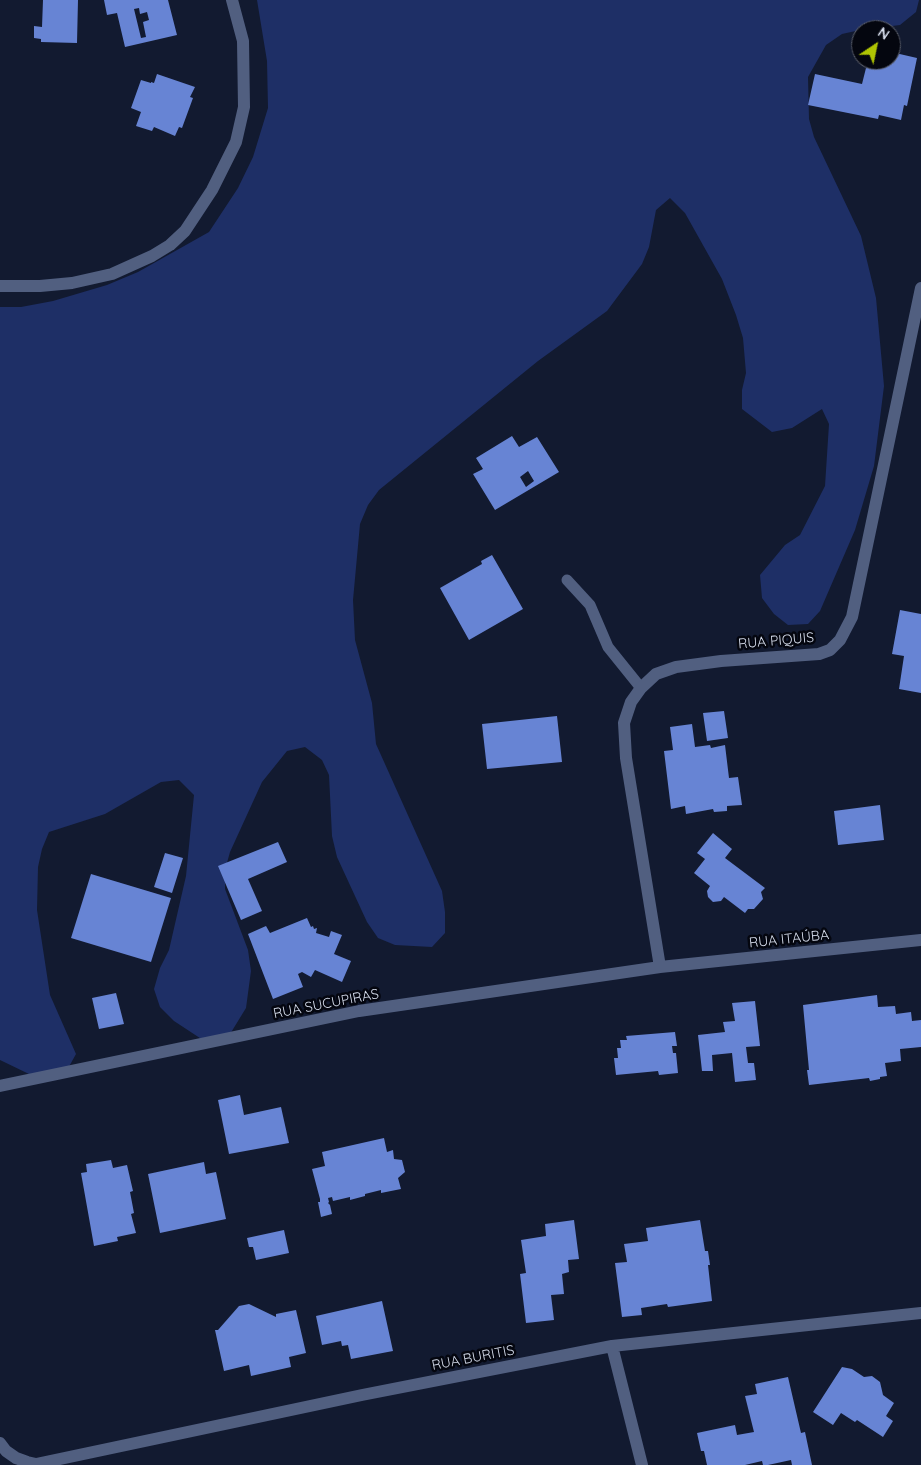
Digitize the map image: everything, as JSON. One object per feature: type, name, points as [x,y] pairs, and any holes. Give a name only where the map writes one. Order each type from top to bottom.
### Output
[{"type":"street","points":[[0,286],[40,286],[72,283],[112,274],[152,256],[170,245],[185,231],[212,190],[236,142],[244,107],[243,42],[232,0]]},
{"type":"street","name":"RUA PIQUIS","points":[[660,967],[626,758],[624,723],[631,702],[641,688],[656,674],[676,667],[721,661],[819,654],[830,650],[840,640],[852,617],[921,288]]},
{"type":"street","name":"RUA ITAÚBA","points":[[660,967],[921,940]]},
{"type":"street","name":"RUA SUCUPIRAS","points":[[0,1086],[359,1011],[660,967]]},
{"type":"street","name":"RUA BURITIS","points":[[0,1443],[6,1451],[16,1458],[36,1464],[362,1395],[612,1346],[921,1313]]},
{"type":"street","points":[[612,1346],[642,1465]]},
{"type":"lane","points":[[567,580],[590,605],[608,647],[641,688]]},
{"type":"shaded area","points":[[257,0],[919,0],[916,12],[901,24],[901,20],[851,20],[851,32],[842,34],[826,45],[808,77],[809,119],[814,137],[861,236],[876,298],[884,386],[874,466],[855,530],[820,611],[808,624],[788,625],[774,614],[762,598],[760,575],[785,545],[800,535],[825,486],[829,424],[822,409],[792,428],[772,432],[742,409],[742,390],[746,373],[743,338],[736,315],[722,279],[685,213],[670,198],[656,210],[649,247],[642,264],[607,311],[538,361],[379,490],[368,505],[360,524],[353,600],[355,640],[372,703],[376,744],[442,891],[445,933],[432,947],[395,945],[378,938],[367,922],[337,857],[332,836],[329,775],[322,760],[305,747],[287,751],[262,782],[230,852],[225,870],[225,889],[248,950],[251,971],[246,1008],[227,1039],[209,1044],[174,1021],[160,1007],[154,989],[160,968],[169,950],[186,876],[194,795],[179,780],[161,782],[105,814],[49,832],[42,849],[38,867],[37,910],[50,995],[76,1054],[66,1072],[29,1074],[0,1060],[0,307],[21,307],[53,301],[107,285],[138,272],[209,232],[238,188],[253,157],[268,108],[267,61]]},
{"type":"building","points":[[43,0],[78,0],[77,43],[41,42],[41,39],[34,38],[34,26],[42,27]]},
{"type":"building","points":[[104,0],[168,0],[177,35],[125,47],[117,13],[107,15]],"holes":[[[139,8],[140,14],[147,12],[149,20],[143,22],[146,37],[141,38],[134,9]]]},
{"type":"building","points":[[901,54],[917,58],[907,106],[904,105],[901,120],[879,115],[878,119],[808,105],[815,74],[862,84],[866,70],[901,70]]},
{"type":"building","points":[[157,74],[195,87],[190,97],[193,98],[182,128],[179,127],[175,136],[154,127],[152,131],[136,126],[141,112],[131,108],[141,80],[154,83]]},
{"type":"building","points":[[512,436],[519,447],[537,437],[559,472],[495,510],[473,474],[483,469],[476,458]],"holes":[[[528,471],[534,481],[526,487],[520,477]]]},
{"type":"building","points":[[492,555],[523,609],[469,640],[440,588],[482,564],[481,561]]},
{"type":"building","points":[[900,610],[921,614],[921,693],[899,689],[904,656],[892,654]]},
{"type":"building","points":[[724,711],[728,738],[707,741],[703,713]]},
{"type":"building","points":[[557,716],[562,762],[487,769],[482,724]]},
{"type":"building","points":[[692,724],[695,747],[710,745],[711,748],[725,745],[729,778],[738,777],[742,805],[727,806],[727,811],[714,812],[713,809],[686,814],[685,806],[671,809],[664,751],[673,750],[670,727]]},
{"type":"building","points":[[880,805],[884,840],[838,845],[834,811]]},
{"type":"building","points":[[713,833],[732,849],[725,858],[765,888],[761,892],[763,899],[754,909],[748,909],[745,913],[724,897],[721,901],[713,902],[708,897],[707,891],[710,886],[694,873],[705,859],[697,853]]},
{"type":"building","points":[[278,842],[287,862],[248,879],[262,911],[241,920],[218,866]]},
{"type":"building","points":[[165,853],[183,858],[172,893],[154,887]]},
{"type":"building","points":[[91,874],[171,898],[151,962],[71,938]]},
{"type":"building","points":[[307,918],[311,927],[317,928],[316,933],[329,937],[331,931],[342,935],[334,954],[351,961],[342,982],[315,970],[311,977],[302,972],[298,974],[303,987],[273,999],[248,934],[266,926],[270,933]]},
{"type":"building","points":[[116,993],[124,1024],[99,1029],[92,998]]},
{"type":"building","points":[[877,995],[878,1007],[895,1006],[896,1014],[911,1012],[912,1021],[921,1020],[921,1047],[900,1049],[901,1061],[885,1063],[887,1076],[880,1077],[880,1079],[870,1081],[869,1078],[809,1085],[803,1005]]},
{"type":"building","points":[[755,1001],[760,1046],[746,1047],[748,1063],[754,1063],[756,1080],[735,1082],[732,1053],[712,1055],[713,1071],[702,1071],[698,1035],[725,1032],[723,1022],[735,1021],[732,1003]]},
{"type":"building","points":[[675,1032],[677,1046],[672,1046],[673,1053],[676,1053],[678,1073],[659,1075],[658,1071],[616,1075],[614,1058],[618,1058],[617,1048],[621,1048],[620,1040],[627,1040],[626,1036]]},
{"type":"building","points":[[240,1095],[244,1115],[281,1107],[289,1143],[229,1154],[218,1100]]},
{"type":"building","points":[[384,1138],[387,1152],[393,1150],[394,1159],[402,1160],[405,1172],[398,1178],[401,1189],[381,1193],[381,1190],[350,1200],[350,1197],[333,1201],[332,1197],[328,1198],[332,1214],[321,1217],[318,1202],[320,1202],[320,1199],[312,1169],[325,1166],[322,1152]]},
{"type":"building","points":[[111,1160],[113,1168],[127,1165],[133,1191],[130,1192],[134,1213],[131,1214],[136,1233],[117,1237],[118,1241],[94,1246],[81,1173],[87,1172],[86,1164]]},
{"type":"building","points":[[204,1162],[206,1174],[216,1172],[226,1219],[160,1233],[148,1174]]},
{"type":"building","points":[[574,1220],[579,1259],[568,1260],[569,1272],[562,1274],[564,1294],[551,1295],[554,1320],[526,1323],[520,1274],[526,1273],[521,1240],[546,1236],[545,1224]]},
{"type":"building","points":[[700,1220],[705,1251],[708,1251],[712,1301],[668,1307],[667,1304],[641,1308],[642,1315],[622,1317],[615,1263],[627,1262],[624,1244],[648,1241],[646,1228]]},
{"type":"building","points":[[284,1230],[289,1253],[256,1260],[253,1247],[249,1247],[247,1238]]},
{"type":"building","points":[[382,1301],[393,1351],[351,1359],[348,1345],[342,1346],[341,1341],[322,1345],[316,1316]]},
{"type":"building","points":[[249,1304],[276,1317],[276,1314],[296,1310],[306,1353],[289,1357],[291,1367],[251,1376],[249,1365],[224,1371],[215,1330],[218,1330],[239,1306]]},
{"type":"building","points":[[842,1367],[852,1369],[864,1377],[872,1376],[880,1382],[883,1395],[894,1403],[886,1416],[893,1421],[883,1437],[857,1420],[855,1422],[841,1413],[833,1425],[813,1412]]},
{"type":"building","points":[[788,1377],[801,1433],[805,1432],[812,1465],[792,1465],[791,1460],[768,1465],[763,1465],[762,1461],[745,1465],[707,1465],[704,1451],[701,1451],[697,1433],[735,1425],[737,1435],[754,1432],[745,1396],[757,1394],[755,1384]]}]
